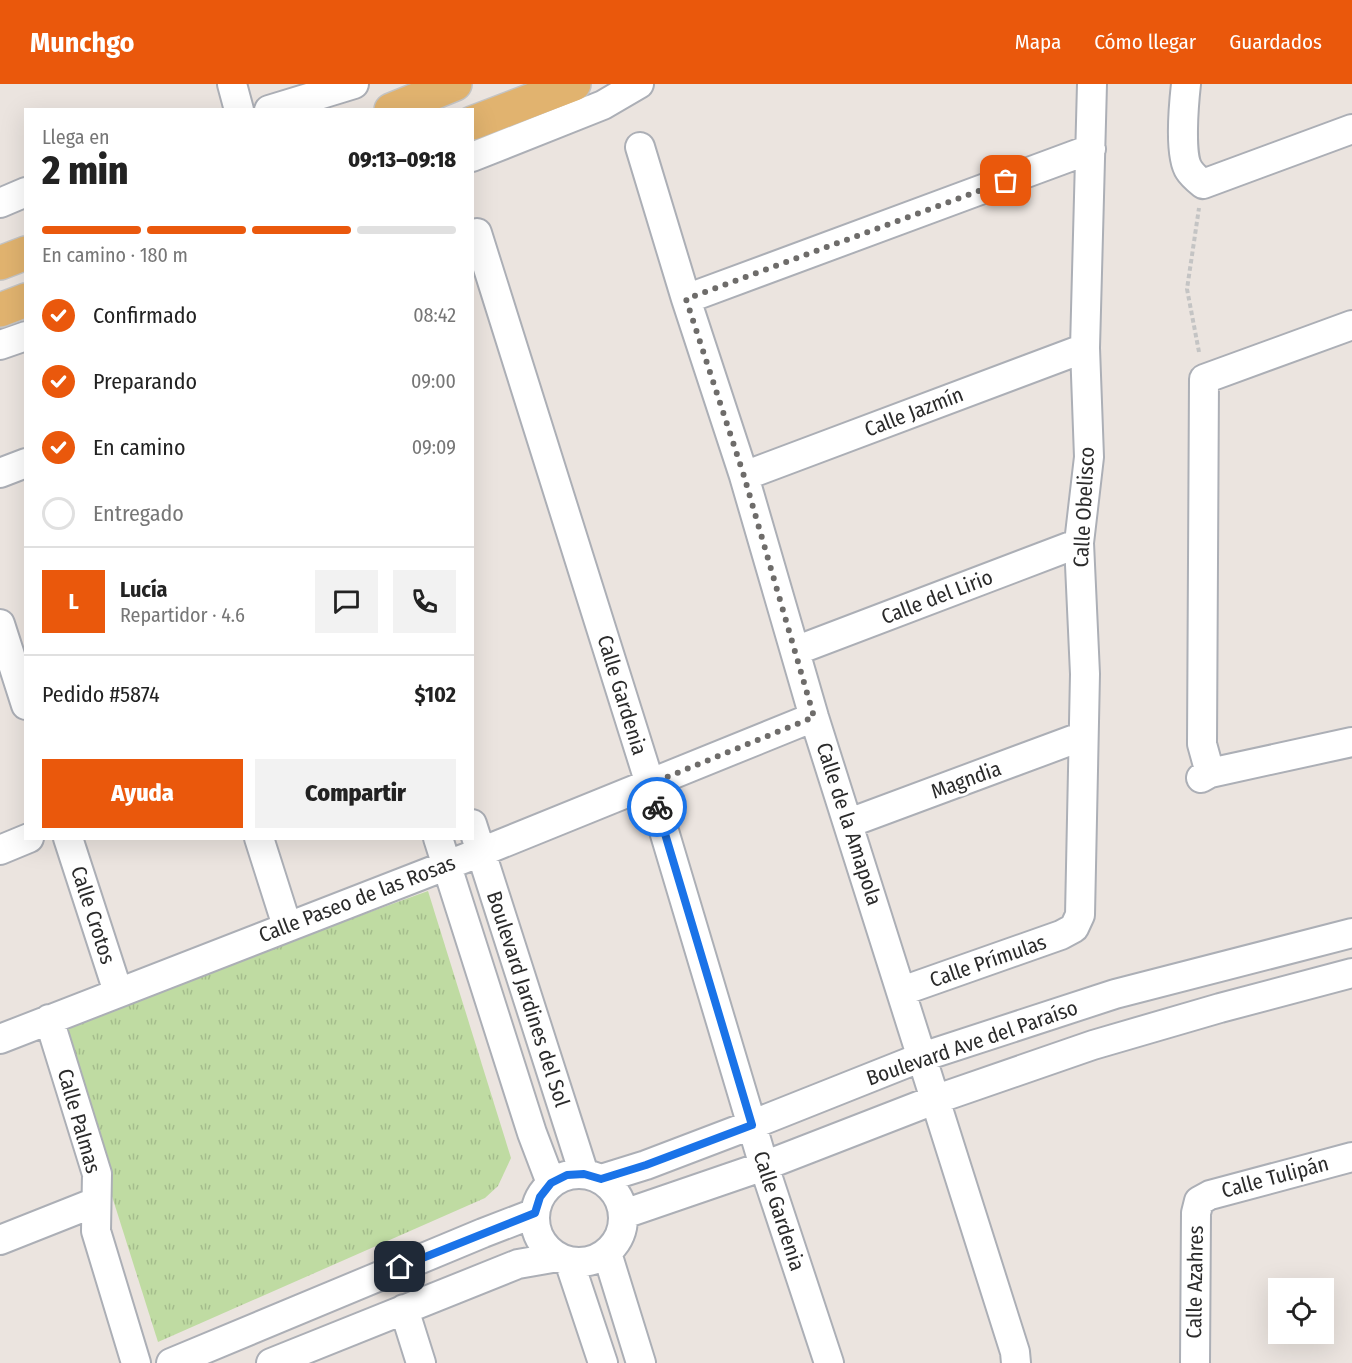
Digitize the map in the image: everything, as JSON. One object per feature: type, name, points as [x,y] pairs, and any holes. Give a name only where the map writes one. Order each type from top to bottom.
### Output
[{"type":"main road","points":[[396,108],[455,84]]},
{"type":"main road","points":[[474,122],[574,84]]},
{"type":"main road","points":[[0,263],[24,254]]},
{"type":"main road","points":[[0,310],[24,301]]},
{"type":"street","points":[[232,84],[238,108]]},
{"type":"street","points":[[272,103],[354,84]]},
{"type":"street","points":[[474,156],[603,105],[639,84]]},
{"type":"street","name":"Calle Obelisco","points":[[1074,928],[1080,915],[1085,674],[1079,543],[1089,457],[1084,348],[1092,84]]},
{"type":"street","points":[[1186,84],[1183,108],[1186,158],[1188,169],[1203,184],[1352,129]]},
{"type":"street","name":"Calle de la Amapola","points":[[640,147],[686,299],[744,476],[814,717],[902,991],[1016,1363]]},
{"type":"street","points":[[686,299],[1091,149]]},
{"type":"street","points":[[0,203],[24,193]]},
{"type":"street","name":"Calle Gardenia","points":[[477,233],[650,784],[764,1166],[829,1363]]},
{"type":"street","points":[[1352,325],[1204,379],[1202,744],[1206,776],[1352,742]]},
{"type":"street","points":[[0,345],[24,337]]},
{"type":"street","name":"Calle Jazmín","points":[[744,476],[1084,348]]},
{"type":"street","points":[[0,473],[24,464]]},
{"type":"street","name":"Calle del Lirio","points":[[795,651],[1079,543]]},
{"type":"street","points":[[0,624],[5,657],[24,700]]},
{"type":"street","name":"Calle Paseo de las Rosas","points":[[0,1039],[287,926],[442,852],[481,852],[814,717]]},
{"type":"street","name":"Magndia","points":[[849,823],[1083,736]]},
{"type":"street","name":"Boulevard Jardines del Sol","points":[[474,830],[593,1176]]},
{"type":"street","points":[[0,850],[24,840]]},
{"type":"street","name":"Calle Crotos","points":[[69,840],[118,992]]},
{"type":"street","points":[[260,840],[287,926]]},
{"type":"street","name":"Boulevard Jardines del Sol","points":[[442,852],[532,1133],[551,1183]]},
{"type":"street","name":"Calle Prímulas","points":[[902,991],[1061,935],[1074,928]]},
{"type":"street","name":"Boulevard Ave del Paraíso","points":[[593,1176],[646,1165],[922,1057],[1114,994],[1352,933]]},
{"type":"street","name":"Boulevard Ave del Paraíso","points":[[624,1214],[764,1166],[934,1100],[1093,1046],[1220,1008],[1352,973]]},
{"type":"street","name":"Calle Palmas","points":[[49,1019],[97,1174],[96,1231],[136,1363]]},
{"type":"street","name":"Calle Tulipán","points":[[1199,1201],[1210,1195],[1352,1157]]},
{"type":"street","points":[[271,1363],[518,1264],[563,1259],[589,1261],[607,1253],[617,1242],[623,1229],[624,1214],[617,1194],[593,1176],[567,1175],[551,1183],[540,1197],[535,1213],[536,1230],[544,1245],[563,1259],[603,1363]]},
{"type":"street","name":"Calle Azahres","points":[[1194,1363],[1196,1213],[1199,1201]]},
{"type":"street","points":[[0,1240],[96,1202]]},
{"type":"street","points":[[171,1363],[535,1213]]},
{"type":"street","points":[[607,1253],[641,1363]]},
{"type":"street","points":[[404,1309],[421,1363]]},
{"type":"path","points":[[1203,184],[1187,289],[1204,379]]},
{"type":"green space","points":[[428,891],[511,1158],[498,1186],[485,1198],[158,1342],[58,1025]]},
{"type":"way so far","points":[[657,807],[650,784],[814,717],[744,476],[686,299],[1006,181]]},
{"type":"route","points":[[400,1267],[535,1213],[540,1197],[551,1183],[567,1175],[584,1174],[601,1179],[646,1165],[752,1125],[657,807]]}]
